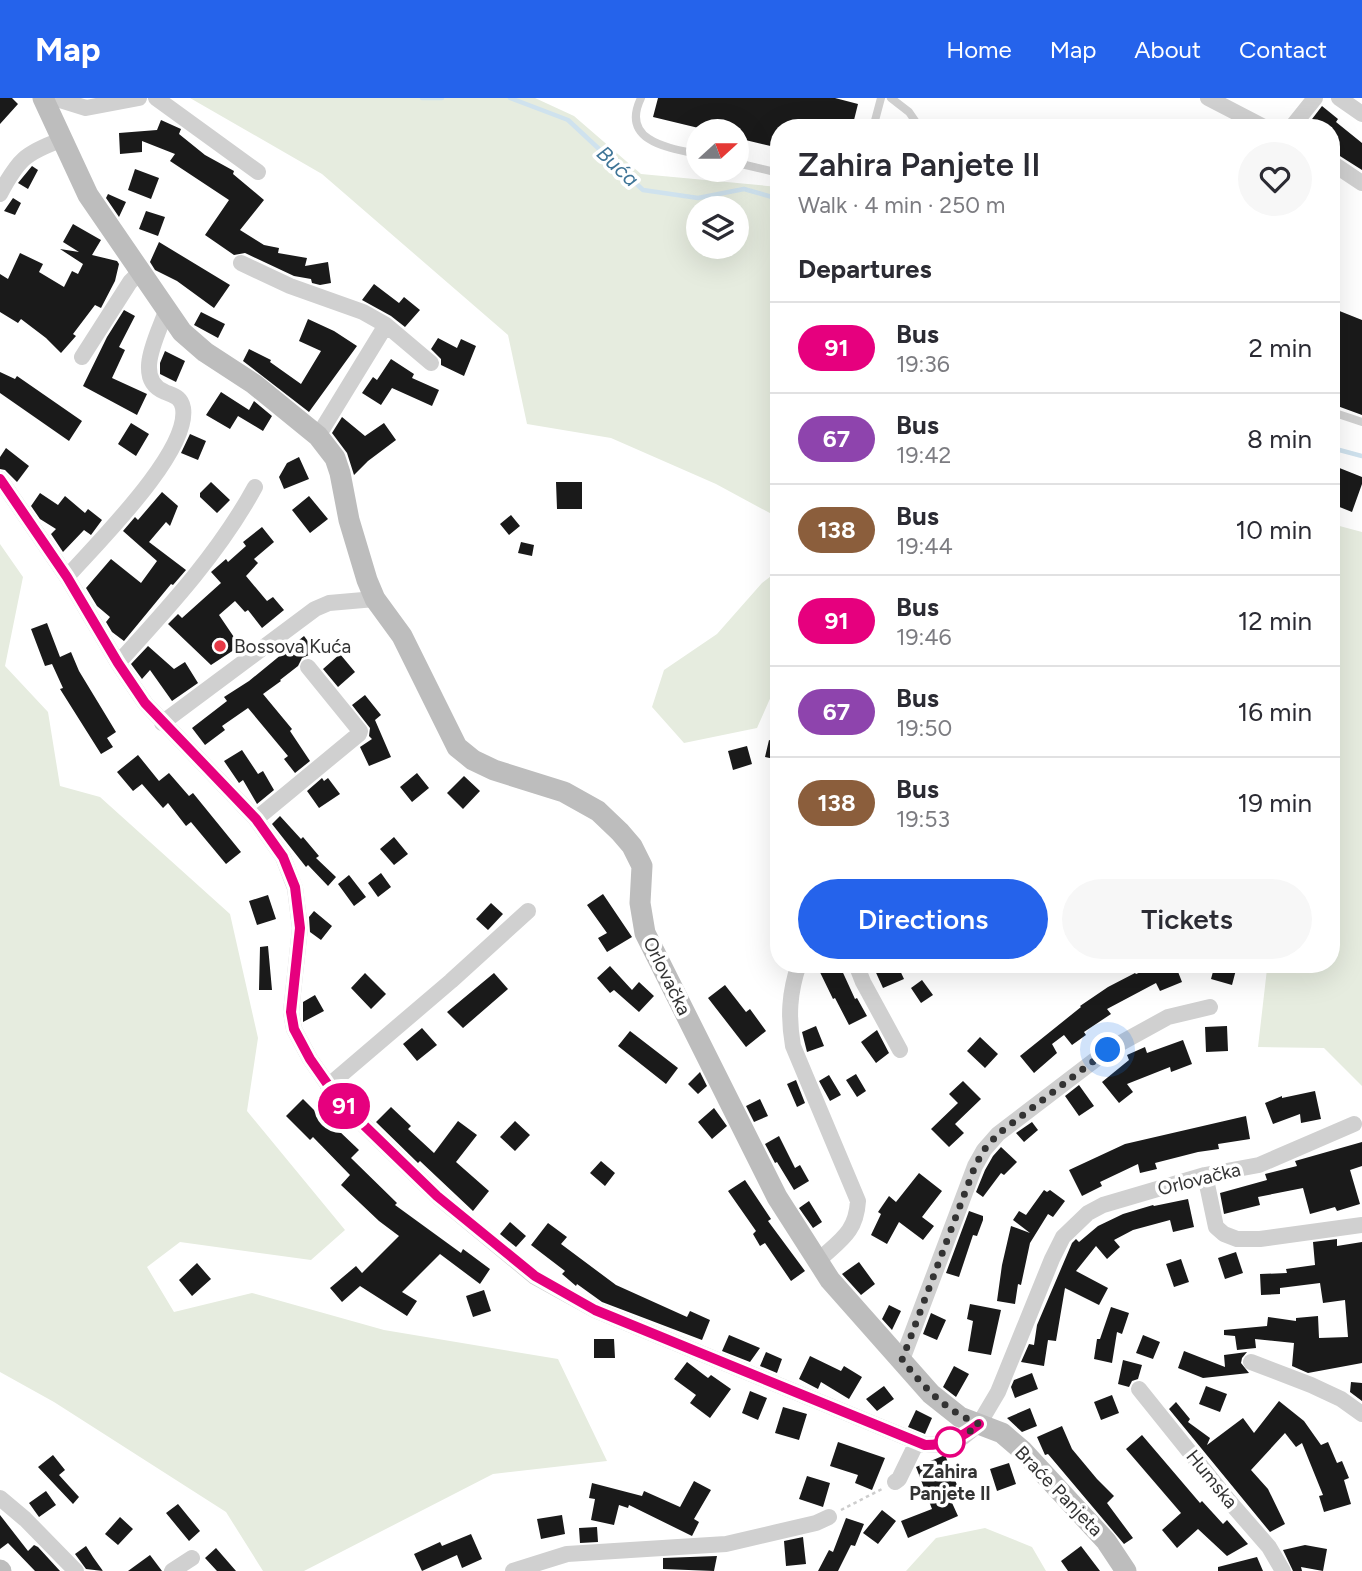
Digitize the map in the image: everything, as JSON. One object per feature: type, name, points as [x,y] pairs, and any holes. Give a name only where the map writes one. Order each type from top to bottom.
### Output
[{"type":"street","name":"Orlovačka","points":[[43,98],[88,195],[182,331],[205,352],[254,384],[318,436],[335,458],[349,520],[371,590],[402,636],[457,747],[473,760],[494,770],[564,792],[598,811],[632,846],[642,866],[640,903],[645,933],[777,1197],[830,1280],[931,1394],[946,1407],[960,1417],[979,1424],[998,1392],[1063,1237],[1088,1213],[1103,1205],[1205,1175],[1259,1165],[1354,1124]]},
{"type":"street","points":[[54,98],[86,108],[139,98]]},
{"type":"street","points":[[156,98],[258,172]]},
{"type":"street","points":[[1208,98],[1249,119]]},
{"type":"street","points":[[1298,119],[1315,98]]},
{"type":"street","points":[[1339,98],[1362,114]]},
{"type":"street","points":[[0,194],[14,167],[35,149],[61,141]]},
{"type":"street","points":[[1340,168],[1362,183]]},
{"type":"street","points":[[241,263],[290,286],[363,312],[386,325],[430,363]]},
{"type":"street","points":[[82,356],[130,282],[141,271]]},
{"type":"street","points":[[67,577],[141,493],[177,438],[183,421],[181,402],[177,396],[155,386],[149,374],[148,361],[166,311]]},
{"type":"street","points":[[318,436],[386,325]]},
{"type":"street","points":[[0,479],[67,577],[145,703],[256,819],[283,857],[295,887],[300,928],[291,1012],[294,1029],[340,1102],[437,1196],[535,1276],[595,1310],[925,1445],[943,1444],[963,1437],[979,1424]]},
{"type":"street","points":[[118,663],[201,569],[235,523],[255,487]]},
{"type":"street","points":[[162,723],[315,609],[371,590]]},
{"type":"street","points":[[256,819],[359,734],[360,731],[309,667]]},
{"type":"street","points":[[328,1086],[528,911]]},
{"type":"street","points":[[796,973],[791,987],[789,1020],[793,1046],[858,1200],[857,1217],[849,1232],[818,1261]]},
{"type":"street","points":[[860,973],[900,1050]]},
{"type":"street","points":[[902,1360],[958,1208],[984,1150],[998,1134],[1108,1050],[1167,1017],[1210,1007]]},
{"type":"street","points":[[1205,1175],[1216,1227],[1224,1234],[1237,1239],[1362,1225]]},
{"type":"street","points":[[1251,1362],[1341,1399],[1361,1418]]},
{"type":"street","name":"Humska","points":[[1139,1389],[1269,1547],[1283,1571]]},
{"type":"street","name":"Braće Panjeta","points":[[979,1424],[1002,1433],[1047,1474],[1106,1541],[1126,1571]]},
{"type":"street","points":[[895,1482],[917,1442]]},
{"type":"street","points":[[0,1498],[39,1532],[76,1571]]},
{"type":"street","points":[[513,1571],[566,1554],[726,1544],[816,1523],[829,1517]]},
{"type":"street","points":[[172,1571],[192,1558]]},
{"type":"lane","points":[[641,98],[635,118],[645,136],[660,146],[686,151]]},
{"type":"lane","points":[[875,119],[881,98]]},
{"type":"lane","points":[[891,98],[913,119]]},
{"type":"lane","points":[[749,166],[770,171]]},
{"type":"lane","points":[[1340,415],[1362,422]]},
{"type":"path","points":[[829,1517],[895,1482]]},
{"type":"shaded area","points":[[190,98],[535,98],[574,116],[641,174],[686,178],[686,182],[770,186],[770,513],[716,484],[611,438],[527,424],[508,335],[322,174]]},
{"type":"shaded area","points":[[1340,526],[1362,532],[1362,1086],[1324,1048],[1258,1047],[1267,973],[1340,973]]},
{"type":"shaded area","points":[[0,544],[23,577],[5,666],[48,712],[60,786],[100,797],[230,914],[258,1038],[247,1111],[345,1230],[311,1260],[180,1242],[147,1267],[174,1312],[252,1293],[384,1330],[558,1359],[607,1461],[493,1474],[304,1571],[263,1571],[226,1512],[54,1402],[0,1372]]},
{"type":"shaded area","points":[[770,577],[770,699],[757,728],[684,743],[652,707],[664,670],[717,634]]},
{"type":"shaded area","points":[[985,1528],[1032,1547],[1046,1571],[906,1571],[936,1538]]},
{"type":"building","points":[[0,98],[12,98],[18,104],[0,124]]},
{"type":"building","points":[[658,98],[835,98],[858,104],[854,119],[770,119],[770,146],[749,141],[749,119],[686,119],[686,125],[653,117]]},
{"type":"building","points":[[1322,106],[1338,119],[1312,119]]},
{"type":"building","points":[[161,120],[181,129],[179,134],[205,155],[234,171],[233,174],[264,200],[240,230],[264,245],[279,248],[278,253],[307,258],[305,266],[328,262],[331,283],[312,283],[311,279],[294,276],[245,253],[234,255],[205,235],[229,200],[170,161],[175,154],[142,141],[142,152],[120,154],[119,133],[157,130]]},
{"type":"building","points":[[1340,125],[1362,143],[1362,170],[1340,156]]},
{"type":"building","points":[[32,166],[38,170],[28,189],[18,183]]},
{"type":"building","points":[[135,169],[159,178],[151,199],[128,190]]},
{"type":"building","points":[[108,194],[126,202],[119,217],[106,198]]},
{"type":"building","points":[[13,198],[21,203],[15,215],[4,211]]},
{"type":"building","points":[[146,211],[165,217],[158,236],[139,229]]},
{"type":"building","points":[[73,224],[101,240],[92,255],[117,261],[119,264],[115,281],[101,308],[95,305],[73,334],[76,336],[61,353],[21,319],[18,323],[0,312],[0,274],[8,279],[20,253],[43,264],[39,272],[64,287],[72,271],[78,274],[83,264],[60,249],[79,252],[63,242]]},
{"type":"building","points":[[159,242],[230,285],[214,308],[177,281],[155,270],[150,262]]},
{"type":"building","points":[[374,284],[399,303],[404,297],[420,310],[405,327],[362,300]]},
{"type":"building","points":[[124,310],[135,316],[119,347],[125,350],[112,378],[147,394],[137,415],[83,386],[107,337]]},
{"type":"building","points":[[1340,311],[1362,320],[1362,415],[1340,407]]},
{"type":"building","points":[[201,312],[225,324],[218,338],[194,325]]},
{"type":"building","points":[[308,319],[357,346],[309,412],[243,361],[249,349],[271,360],[270,362],[301,384],[321,351],[299,341]]},
{"type":"building","points":[[438,338],[457,348],[461,339],[476,346],[464,376],[441,365],[441,359],[431,349]]},
{"type":"building","points":[[165,351],[185,361],[176,382],[160,374],[160,363]]},
{"type":"building","points":[[391,359],[414,374],[412,378],[439,390],[432,406],[392,388],[381,405],[362,393],[373,377],[377,380]]},
{"type":"building","points":[[0,372],[15,379],[17,376],[82,421],[69,441],[0,393]]},
{"type":"building","points":[[221,392],[249,410],[254,401],[272,416],[263,431],[238,416],[230,429],[206,415]]},
{"type":"building","points":[[342,417],[365,436],[384,423],[396,440],[354,475],[347,453],[332,433]]},
{"type":"building","points":[[131,423],[149,434],[136,456],[118,444]]},
{"type":"building","points":[[190,434],[206,441],[198,460],[181,453]]},
{"type":"building","points":[[6,448],[29,466],[17,482],[5,470],[0,469],[0,457]]},
{"type":"building","points":[[299,457],[309,479],[284,489],[279,477],[287,463]]},
{"type":"building","points":[[1340,468],[1362,477],[1352,512],[1340,507]]},
{"type":"building","points":[[211,482],[230,500],[217,513],[200,497],[200,493]]},
{"type":"building","points":[[556,482],[582,482],[582,509],[557,509]]},
{"type":"building","points":[[162,492],[178,506],[170,526],[166,522],[149,542],[186,570],[124,641],[112,632],[106,622],[110,617],[97,606],[86,588],[111,559],[141,583],[157,561],[123,531],[135,517],[138,520]]},
{"type":"building","points":[[40,493],[58,505],[65,496],[85,513],[88,509],[102,520],[91,535],[84,530],[63,552],[51,534],[56,529],[40,519],[31,506]]},
{"type":"building","points":[[309,496],[328,519],[310,533],[292,510]]},
{"type":"building","points":[[511,515],[520,526],[509,535],[500,524]]},
{"type":"building","points":[[262,527],[274,542],[254,559],[258,563],[246,576],[267,601],[273,597],[284,610],[262,628],[248,610],[245,612],[235,601],[219,615],[240,646],[211,665],[168,624],[178,614],[182,618],[221,583],[211,572],[226,559],[228,562],[246,546],[243,542]]},
{"type":"building","points":[[521,542],[534,545],[532,556],[518,553]]},
{"type":"building","points":[[47,623],[60,657],[71,652],[79,671],[116,732],[107,738],[113,747],[101,754],[60,689],[63,688],[52,664],[45,666],[31,629]]},
{"type":"building","points":[[304,636],[316,652],[302,658],[298,666],[263,694],[292,729],[290,731],[310,761],[295,773],[284,759],[288,756],[248,708],[222,726],[225,730],[205,745],[192,728],[227,701],[224,697],[249,681]]},
{"type":"building","points":[[148,646],[174,669],[185,662],[198,683],[172,701],[150,670],[142,679],[131,664]]},
{"type":"building","points":[[340,654],[355,672],[338,687],[323,669]]},
{"type":"building","points":[[365,695],[381,715],[375,720],[391,757],[369,766],[360,747],[372,739],[369,736],[370,728],[352,705]]},
{"type":"building","points":[[769,740],[770,758],[765,757]]},
{"type":"building","points":[[747,746],[752,764],[733,770],[728,751]]},
{"type":"building","points":[[242,750],[258,774],[263,771],[274,790],[257,804],[243,780],[239,783],[224,761]]},
{"type":"building","points":[[138,755],[159,781],[169,773],[189,796],[193,793],[241,852],[226,864],[191,822],[186,826],[168,803],[163,808],[142,784],[133,791],[117,772]]},
{"type":"building","points":[[417,773],[429,788],[412,802],[400,787]]},
{"type":"building","points":[[464,776],[480,791],[463,809],[447,793]]},
{"type":"building","points":[[322,778],[324,781],[328,778],[340,794],[319,808],[307,791]]},
{"type":"building","points":[[280,816],[301,839],[303,837],[319,856],[316,858],[336,877],[328,886],[308,865],[306,867],[272,824]]},
{"type":"building","points":[[394,837],[408,854],[394,865],[380,849]]},
{"type":"building","points":[[381,873],[391,887],[378,897],[368,883]]},
{"type":"building","points":[[349,875],[366,897],[354,906],[338,884]]},
{"type":"building","points":[[603,894],[632,937],[607,952],[598,938],[607,933],[587,905]]},
{"type":"building","points":[[268,895],[276,919],[257,925],[249,901]]},
{"type":"building","points":[[491,903],[503,914],[488,930],[476,919]]},
{"type":"building","points":[[314,911],[332,926],[321,940],[310,932],[309,917]]},
{"type":"building","points":[[268,946],[272,990],[259,990],[260,947]]},
{"type":"building","points":[[610,966],[632,990],[639,982],[654,996],[639,1012],[614,990],[610,993],[597,978]]},
{"type":"building","points":[[365,973],[386,994],[371,1009],[351,988]]},
{"type":"building","points":[[494,973],[508,989],[463,1028],[447,1012]]},
{"type":"building","points":[[820,973],[843,973],[855,999],[857,998],[867,1016],[849,1025],[835,998],[833,999]]},
{"type":"building","points":[[876,973],[901,973],[904,979],[883,988]]},
{"type":"building","points":[[1178,973],[1182,982],[1160,991],[1156,983],[1107,1009],[1111,1014],[1084,1032],[1086,1035],[1072,1045],[1064,1035],[1052,1044],[1057,1053],[1034,1073],[1020,1056],[1080,1006],[1108,987],[1136,974]]},
{"type":"building","points":[[1213,973],[1235,973],[1232,985],[1211,979]]},
{"type":"building","points":[[922,980],[933,995],[921,1003],[911,988]]},
{"type":"building","points":[[725,985],[746,1012],[750,1009],[766,1031],[746,1047],[708,998]]},
{"type":"building","points":[[315,995],[324,1011],[303,1022],[303,1002]]},
{"type":"building","points":[[816,1026],[824,1046],[807,1052],[802,1032]]},
{"type":"building","points":[[1227,1026],[1228,1051],[1206,1052],[1205,1027]]},
{"type":"building","points":[[422,1028],[437,1045],[417,1061],[403,1044]]},
{"type":"building","points":[[877,1030],[889,1053],[876,1063],[861,1042]]},
{"type":"building","points":[[630,1031],[678,1068],[666,1084],[618,1046]]},
{"type":"building","points":[[980,1037],[998,1054],[985,1068],[967,1051]]},
{"type":"building","points":[[1183,1040],[1192,1064],[1171,1072],[1170,1067],[1127,1084],[1133,1092],[1119,1103],[1102,1082],[1129,1060],[1127,1055],[1145,1047],[1147,1053]]},
{"type":"building","points":[[700,1072],[707,1086],[698,1094],[688,1084]]},
{"type":"building","points":[[856,1074],[866,1091],[857,1097],[846,1080]]},
{"type":"building","points":[[829,1075],[841,1095],[830,1101],[819,1081]]},
{"type":"building","points":[[796,1080],[805,1103],[797,1107],[787,1084]]},
{"type":"building","points":[[963,1081],[981,1099],[955,1124],[964,1133],[949,1147],[931,1129],[958,1103],[949,1094]]},
{"type":"building","points":[[1079,1085],[1094,1106],[1079,1116],[1065,1096]]},
{"type":"building","points":[[1315,1091],[1321,1119],[1301,1123],[1300,1114],[1273,1124],[1265,1103],[1282,1096]]},
{"type":"building","points":[[303,1099],[336,1132],[338,1130],[359,1150],[351,1158],[397,1203],[395,1205],[461,1253],[463,1249],[490,1269],[480,1284],[440,1254],[402,1292],[417,1301],[407,1316],[360,1286],[342,1302],[330,1288],[356,1266],[362,1273],[399,1236],[341,1185],[350,1175],[313,1137],[310,1140],[286,1116]]},
{"type":"building","points":[[760,1099],[768,1116],[754,1122],[746,1106]]},
{"type":"building","points":[[391,1107],[411,1126],[408,1129],[434,1153],[458,1121],[477,1135],[456,1162],[489,1191],[473,1211],[376,1122]]},
{"type":"building","points":[[714,1108],[727,1126],[712,1139],[698,1122]]},
{"type":"building","points":[[1246,1116],[1250,1139],[1218,1144],[1219,1149],[1155,1163],[1157,1169],[1140,1173],[1138,1164],[1100,1182],[1102,1186],[1082,1196],[1069,1170],[1125,1144]]},
{"type":"building","points":[[515,1121],[530,1135],[515,1151],[500,1137]]},
{"type":"building","points":[[1032,1122],[1038,1130],[1024,1142],[1016,1133]]},
{"type":"building","points":[[779,1136],[795,1168],[800,1165],[809,1181],[794,1190],[765,1144]]},
{"type":"building","points":[[1362,1142],[1362,1166],[1350,1170],[1360,1204],[1337,1211],[1335,1207],[1310,1214],[1303,1188],[1258,1197],[1260,1205],[1224,1214],[1220,1193],[1267,1180],[1265,1174],[1297,1166],[1295,1161]]},
{"type":"building","points":[[1001,1147],[1017,1162],[1004,1175],[1001,1173],[983,1197],[976,1192],[985,1170]]},
{"type":"building","points":[[601,1161],[615,1173],[605,1186],[590,1173]]},
{"type":"building","points":[[919,1173],[942,1191],[922,1217],[934,1226],[923,1240],[899,1222],[887,1244],[871,1235],[881,1214],[878,1212],[889,1196],[896,1202]]},
{"type":"building","points":[[745,1180],[771,1219],[768,1221],[805,1271],[791,1281],[765,1243],[760,1246],[753,1234],[756,1231],[728,1191]]},
{"type":"building","points":[[1044,1190],[1050,1190],[1065,1201],[1053,1217],[1048,1214],[1030,1243],[1015,1304],[997,1301],[1011,1226],[1030,1233],[1013,1220],[1019,1211],[1026,1215]]},
{"type":"building","points":[[1188,1199],[1194,1227],[1173,1232],[1170,1220],[1133,1230],[1114,1240],[1120,1247],[1107,1259],[1096,1246],[1076,1271],[1108,1288],[1099,1305],[1065,1288],[1056,1341],[1048,1340],[1044,1366],[1021,1362],[1029,1344],[1034,1345],[1037,1325],[1076,1239],[1079,1242],[1098,1226],[1123,1214]]},
{"type":"building","points":[[809,1201],[822,1222],[813,1228],[799,1208]]},
{"type":"building","points":[[969,1211],[983,1216],[983,1220],[977,1236],[973,1235],[959,1277],[946,1273]]},
{"type":"building","points":[[510,1222],[526,1236],[516,1247],[500,1234]]},
{"type":"building","points":[[548,1223],[567,1237],[561,1244],[616,1285],[687,1317],[690,1311],[710,1320],[702,1340],[602,1302],[577,1284],[576,1286],[562,1274],[565,1271],[531,1245]]},
{"type":"building","points":[[1337,1239],[1337,1246],[1362,1242],[1362,1363],[1308,1373],[1292,1366],[1294,1343],[1255,1339],[1256,1348],[1237,1350],[1235,1336],[1224,1335],[1224,1330],[1267,1326],[1268,1317],[1296,1321],[1296,1318],[1318,1316],[1319,1338],[1348,1337],[1345,1300],[1323,1303],[1320,1283],[1280,1288],[1280,1294],[1261,1295],[1260,1274],[1287,1273],[1286,1269],[1315,1265],[1313,1242]]},
{"type":"building","points":[[1236,1252],[1243,1273],[1225,1279],[1218,1258]]},
{"type":"building","points":[[1181,1259],[1189,1282],[1174,1287],[1166,1264]]},
{"type":"building","points":[[859,1262],[875,1284],[861,1295],[842,1274]]},
{"type":"building","points":[[197,1263],[211,1279],[192,1296],[179,1280]]},
{"type":"building","points":[[484,1290],[491,1311],[473,1317],[466,1296]]},
{"type":"building","points":[[970,1304],[1001,1310],[991,1355],[968,1351],[973,1321],[967,1319]]},
{"type":"building","points":[[889,1305],[901,1311],[892,1330],[882,1319]]},
{"type":"building","points":[[1111,1307],[1129,1313],[1122,1334],[1117,1332],[1112,1363],[1094,1359],[1097,1339],[1100,1339]]},
{"type":"building","points":[[931,1313],[946,1320],[937,1340],[923,1334]]},
{"type":"building","points":[[729,1335],[760,1348],[750,1362],[722,1351]]},
{"type":"building","points":[[1143,1335],[1160,1342],[1153,1359],[1136,1353]]},
{"type":"building","points":[[594,1339],[614,1339],[615,1358],[594,1358]]},
{"type":"building","points":[[1184,1351],[1225,1367],[1224,1355],[1247,1352],[1241,1363],[1249,1373],[1203,1378],[1178,1368]]},
{"type":"building","points":[[766,1352],[782,1359],[777,1373],[760,1366]]},
{"type":"building","points":[[810,1356],[841,1371],[844,1366],[862,1377],[849,1399],[821,1382],[818,1389],[799,1379]]},
{"type":"building","points":[[1123,1360],[1142,1365],[1138,1379],[1132,1381],[1129,1387],[1118,1384]]},
{"type":"building","points":[[687,1362],[708,1378],[711,1375],[731,1389],[710,1418],[690,1403],[696,1395],[674,1379]]},
{"type":"building","points":[[954,1366],[969,1374],[956,1397],[943,1387]]},
{"type":"building","points":[[1032,1373],[1038,1389],[1015,1398],[1011,1387],[1014,1380]]},
{"type":"building","points":[[1351,1382],[1362,1383],[1362,1401],[1350,1392]]},
{"type":"building","points":[[884,1386],[894,1399],[877,1411],[866,1399]]},
{"type":"building","points":[[1206,1386],[1227,1394],[1220,1412],[1199,1404]]},
{"type":"building","points":[[750,1391],[767,1398],[758,1420],[742,1413]]},
{"type":"building","points":[[1112,1395],[1119,1413],[1101,1420],[1094,1402]]},
{"type":"building","points":[[1279,1401],[1304,1421],[1321,1445],[1328,1442],[1337,1463],[1342,1461],[1349,1478],[1344,1480],[1351,1504],[1324,1512],[1319,1496],[1323,1495],[1302,1443],[1296,1447],[1285,1433],[1251,1470],[1268,1489],[1285,1524],[1270,1532],[1169,1409],[1176,1402],[1190,1419],[1188,1422],[1210,1438],[1207,1445],[1243,1418],[1254,1433]]},
{"type":"building","points":[[783,1407],[807,1414],[799,1440],[775,1433]]},
{"type":"building","points":[[1030,1408],[1037,1426],[1022,1432],[1007,1418]]},
{"type":"building","points":[[916,1410],[932,1418],[925,1434],[908,1427]]},
{"type":"building","points":[[1062,1426],[1072,1449],[1114,1496],[1107,1503],[1133,1538],[1124,1544],[1048,1454],[1045,1455],[1037,1437]]},
{"type":"building","points":[[1142,1435],[1200,1503],[1202,1501],[1223,1524],[1227,1520],[1248,1544],[1227,1556],[1198,1529],[1177,1548],[1162,1530],[1181,1513],[1126,1449]]},
{"type":"building","points":[[838,1442],[885,1458],[872,1490],[855,1483],[858,1475],[830,1466]]},
{"type":"building","points":[[53,1455],[65,1470],[59,1475],[79,1497],[73,1504],[38,1467]]},
{"type":"building","points":[[945,1455],[959,1490],[948,1494],[958,1516],[908,1538],[901,1521],[932,1509],[916,1467]]},
{"type":"building","points":[[1009,1463],[1016,1484],[997,1491],[990,1469]]},
{"type":"building","points":[[807,1476],[830,1483],[823,1507],[799,1499]]},
{"type":"building","points":[[694,1481],[711,1490],[694,1519],[699,1522],[692,1536],[629,1505],[628,1508],[619,1505],[614,1525],[591,1520],[595,1499],[589,1498],[592,1483],[642,1496],[644,1491],[680,1507]]},
{"type":"building","points":[[46,1491],[56,1505],[39,1517],[29,1503]]},
{"type":"building","points":[[178,1504],[200,1531],[189,1541],[166,1513]]},
{"type":"building","points":[[882,1510],[896,1521],[878,1544],[863,1533]]},
{"type":"building","points":[[0,1515],[28,1551],[34,1545],[38,1547],[60,1571],[35,1571],[8,1543],[0,1549]]},
{"type":"building","points":[[562,1515],[565,1534],[541,1539],[537,1519]]},
{"type":"building","points":[[120,1517],[133,1529],[118,1545],[105,1534]]},
{"type":"building","points":[[846,1518],[864,1524],[855,1546],[851,1545],[838,1571],[818,1571],[829,1550],[833,1552]]},
{"type":"building","points":[[597,1527],[598,1542],[580,1543],[579,1528]]},
{"type":"building","points":[[471,1534],[482,1559],[462,1568],[457,1555],[422,1571],[414,1554],[440,1542],[442,1546]]},
{"type":"building","points":[[803,1537],[806,1564],[786,1566],[784,1541]]},
{"type":"building","points":[[1305,1545],[1327,1549],[1323,1571],[1301,1567],[1302,1571],[1293,1571],[1283,1550]]},
{"type":"building","points":[[86,1546],[103,1571],[86,1569],[75,1554]]},
{"type":"building","points":[[1081,1546],[1100,1571],[1068,1571],[1061,1561]]},
{"type":"building","points":[[216,1548],[236,1571],[217,1571],[205,1558]]},
{"type":"building","points":[[150,1555],[162,1571],[128,1571]]},
{"type":"building","points":[[717,1556],[714,1571],[663,1569],[663,1558]]},
{"type":"building","points":[[1257,1557],[1263,1571],[1218,1571],[1218,1567]]},
{"type":"waterway","name":"Buća","points":[[422,98],[442,98]]},
{"type":"waterway","name":"Buća","points":[[510,98],[568,120],[643,190],[698,198],[744,189],[770,196]]},
{"type":"waterway","name":"Buća","points":[[1340,450],[1362,456]]},
{"type":"bus line","name":"91","points":[[0,479],[67,577],[145,703],[256,819],[283,857],[295,887],[300,928],[291,1012],[294,1029],[310,1059],[340,1102],[437,1196],[535,1276],[595,1310],[925,1445],[943,1444],[963,1437],[979,1424]]},
{"type":"place","name":"Bossova Kuća","points":[[220,646]]},
{"type":"place","name":"Zahira Panjete II","points":[[950,1442]]},
{"type":"route","points":[[950,1442],[943,1444],[963,1437],[979,1424],[960,1417],[946,1407],[902,1360],[954,1218],[975,1166],[998,1134],[1108,1050]]}]
